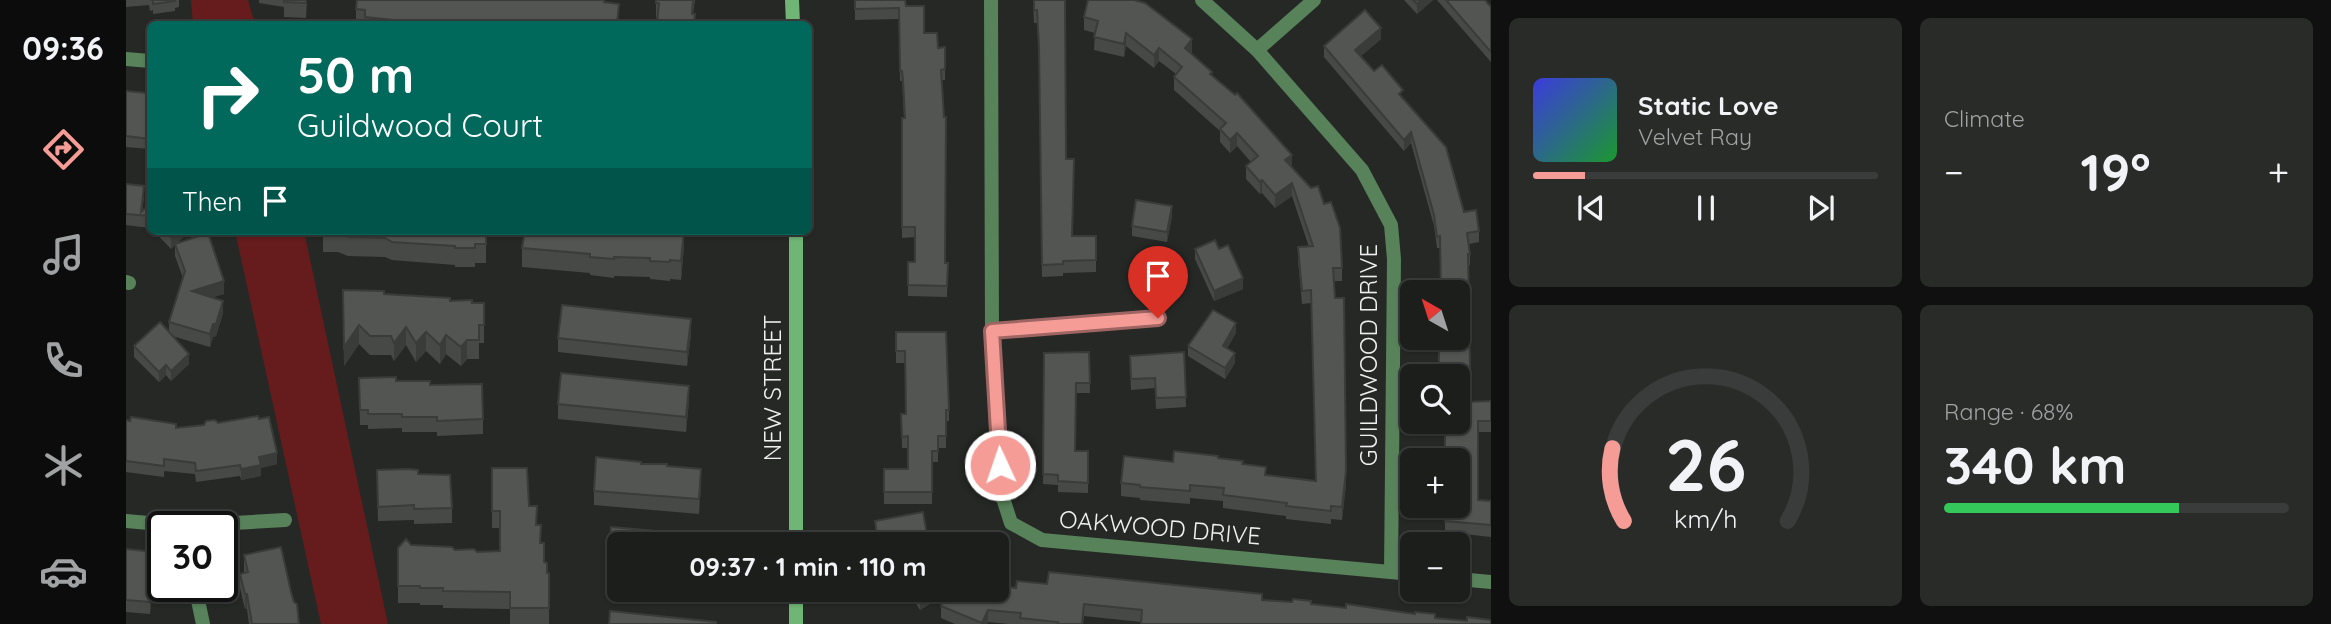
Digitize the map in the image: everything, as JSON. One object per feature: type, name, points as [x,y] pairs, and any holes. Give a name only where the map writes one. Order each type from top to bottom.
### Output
[{"type":"main road","points":[[792,0],[793,21]]},
{"type":"main road","name":"NEW STREET","points":[[796,235],[796,532]]},
{"type":"main road","points":[[796,602],[796,624]]},
{"type":"street","name":"OAKWOOD DRIVE","points":[[991,0],[992,331],[1001,492],[1011,523],[1042,540],[1400,573]]},
{"type":"street","name":"GUILDWOOD DRIVE","points":[[1202,0],[1257,50],[1362,170],[1391,225],[1394,259],[1391,572]]},
{"type":"street","points":[[1257,50],[1314,0]]},
{"type":"street","points":[[126,58],[147,61]]},
{"type":"street","points":[[992,331],[1158,318]]},
{"type":"street","points":[[238,523],[285,520]]},
{"type":"street","points":[[126,521],[147,523]]},
{"type":"street","points":[[1470,580],[1491,583]]},
{"type":"street","points":[[198,602],[203,624]]},
{"type":"shaded area","points":[[191,0],[248,0],[254,21],[193,21]]},
{"type":"shaded area","points":[[236,235],[305,235],[388,624],[321,624]]},
{"type":"building","points":[[153,0],[175,0],[175,1],[153,4]]},
{"type":"building","points":[[306,0],[306,3],[284,2]]},
{"type":"building","points":[[357,0],[604,0],[619,4],[617,21],[404,21],[365,17],[365,10],[356,9]]},
{"type":"building","points":[[656,0],[693,0],[694,21],[657,21],[659,3],[656,3]]},
{"type":"building","points":[[855,0],[905,0],[906,6],[924,6],[924,33],[937,33],[938,48],[945,47],[945,69],[941,70],[946,117],[947,286],[908,285],[908,262],[915,262],[915,227],[902,227],[902,118],[905,118],[900,71],[899,8],[855,9]]},
{"type":"building","points":[[1034,0],[1065,0],[1066,159],[1074,159],[1072,236],[1096,236],[1096,260],[1042,265],[1039,47]]},
{"type":"building","points":[[1088,0],[1134,0],[1145,3],[1192,39],[1185,48],[1212,72],[1210,74],[1235,95],[1237,93],[1292,155],[1285,160],[1311,188],[1318,186],[1324,204],[1331,202],[1340,228],[1342,268],[1333,268],[1335,298],[1344,298],[1346,471],[1342,507],[1331,506],[1331,511],[1286,506],[1287,503],[1223,495],[1224,488],[1190,485],[1190,491],[1121,483],[1124,456],[1173,462],[1174,451],[1218,456],[1243,461],[1242,464],[1266,467],[1265,475],[1316,481],[1311,290],[1302,291],[1298,247],[1313,246],[1292,183],[1275,195],[1262,180],[1260,182],[1246,166],[1258,156],[1237,133],[1230,140],[1220,129],[1226,123],[1174,77],[1182,67],[1159,48],[1154,55],[1126,33],[1124,44],[1094,37],[1098,21],[1084,17]]},
{"type":"building","points":[[1446,0],[1485,0],[1491,7],[1491,52]]},
{"type":"building","points":[[1365,10],[1381,28],[1355,50],[1374,71],[1382,65],[1403,90],[1399,94],[1446,147],[1464,212],[1476,210],[1479,231],[1467,233],[1470,254],[1468,280],[1441,280],[1440,236],[1437,237],[1434,215],[1411,132],[1404,140],[1324,46]]},
{"type":"building","points":[[126,91],[146,93],[147,139],[126,136]]},
{"type":"building","points":[[126,184],[144,186],[141,212],[147,207],[147,216],[126,214]]},
{"type":"building","points":[[1136,200],[1172,206],[1167,232],[1132,226]]},
{"type":"building","points":[[209,235],[224,281],[192,291],[223,301],[210,334],[169,322],[185,271],[175,244]]},
{"type":"building","points":[[341,235],[486,235],[486,244],[475,244],[475,248],[455,248],[392,242],[385,238]]},
{"type":"building","points":[[524,235],[684,235],[681,261],[670,262],[650,261],[650,258],[590,257],[590,254],[522,248]]},
{"type":"building","points":[[1215,240],[1219,249],[1228,245],[1243,278],[1214,291],[1195,249]]},
{"type":"building","points":[[343,290],[384,291],[384,294],[450,298],[450,301],[472,300],[472,303],[484,303],[484,325],[479,325],[479,340],[467,340],[461,347],[446,335],[440,345],[426,332],[416,343],[406,327],[394,343],[391,336],[370,336],[359,325],[344,347]]},
{"type":"building","points":[[562,305],[691,319],[687,352],[558,338]]},
{"type":"building","points":[[1213,310],[1236,323],[1223,346],[1235,353],[1225,368],[1188,346]]},
{"type":"building","points":[[160,322],[189,354],[171,371],[166,365],[159,372],[134,346]]},
{"type":"building","points":[[896,332],[946,332],[949,410],[946,410],[946,436],[938,436],[938,451],[932,451],[932,492],[884,492],[884,469],[908,469],[908,436],[902,437],[901,414],[906,414],[905,351],[896,351]]},
{"type":"building","points":[[1439,350],[1470,350],[1470,364],[1439,364]]},
{"type":"building","points":[[1089,352],[1090,383],[1076,383],[1075,451],[1088,451],[1088,483],[1058,481],[1058,475],[1043,474],[1044,353]]},
{"type":"building","points":[[1184,352],[1186,397],[1156,398],[1155,378],[1131,379],[1130,356]]},
{"type":"building","points":[[561,373],[689,386],[686,417],[558,404]]},
{"type":"building","points":[[396,377],[396,381],[430,381],[430,385],[482,384],[483,419],[437,421],[437,417],[368,414],[368,410],[360,410],[359,378]]},
{"type":"building","points":[[1491,401],[1491,421],[1478,421],[1478,500],[1491,501],[1491,525],[1445,521],[1445,518],[1470,518],[1470,448],[1445,448],[1445,434],[1470,434],[1470,402]]},
{"type":"building","points":[[258,416],[259,419],[269,417],[277,453],[259,457],[261,465],[241,469],[240,465],[196,471],[195,463],[164,459],[164,466],[126,461],[126,420],[130,421],[131,417],[176,424],[176,428],[204,425],[206,421],[215,420],[218,423]]},
{"type":"building","points":[[596,457],[701,469],[699,499],[594,491]]},
{"type":"building","points":[[492,468],[527,468],[529,506],[537,506],[536,525],[541,525],[540,543],[544,543],[544,562],[547,563],[549,573],[549,608],[510,608],[510,592],[443,591],[443,588],[398,586],[398,548],[406,539],[411,545],[452,547],[455,550],[474,549],[477,552],[500,551],[500,511],[492,511]]},
{"type":"building","points":[[377,470],[418,470],[418,474],[450,475],[452,508],[414,509],[414,505],[378,507]]},
{"type":"building","points":[[923,512],[926,532],[877,532],[875,521]]},
{"type":"building","points":[[611,527],[667,532],[611,532]]},
{"type":"building","points":[[281,547],[291,592],[297,604],[299,624],[252,624],[247,594],[240,574],[248,572],[244,555]]},
{"type":"building","points":[[126,549],[147,551],[147,602],[126,600]]},
{"type":"building","points":[[1049,572],[1262,594],[1262,600],[1292,602],[1293,599],[1346,608],[1346,604],[1415,614],[1435,614],[1435,618],[1467,621],[1467,617],[1491,620],[1491,624],[1141,624],[1142,610],[1084,604],[1082,624],[1057,624],[1058,622],[1020,618],[1021,613],[988,610],[982,623],[941,606],[943,602],[1009,602],[1009,587],[1016,588],[1017,581],[1047,584]]},
{"type":"building","points":[[610,611],[716,622],[716,624],[609,624]]},
{"type":"route","points":[[1000,465],[992,331],[1158,318]]}]
